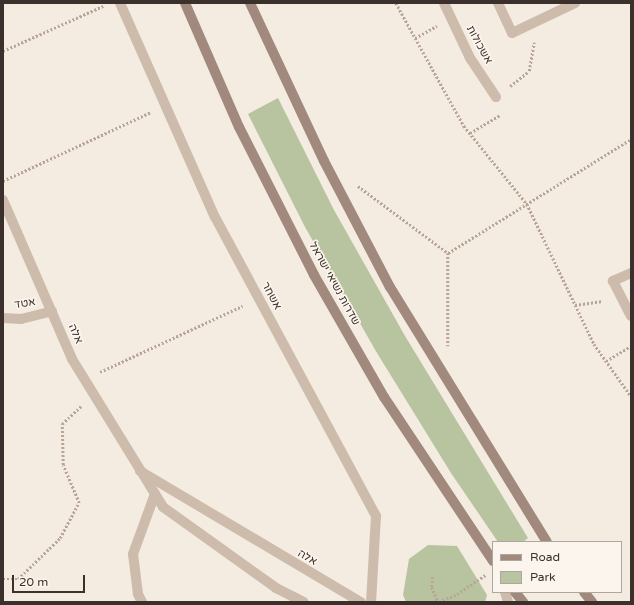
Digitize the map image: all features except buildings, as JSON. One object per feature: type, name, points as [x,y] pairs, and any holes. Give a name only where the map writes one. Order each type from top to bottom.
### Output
[{"type":"main road","name":"שדרות נשיאי ישראל","points":[[185,3],[239,127],[314,275],[384,397],[492,559]]},
{"type":"main road","points":[[250,3],[324,161],[390,287],[546,541]]},
{"type":"main road","points":[[516,593],[522,602]]},
{"type":"main road","points":[[585,593],[592,602]]},
{"type":"street","name":"אשחר","points":[[120,3],[164,106],[215,217],[376,516],[371,602]]},
{"type":"street","name":"אשכולות","points":[[444,3],[470,58],[496,97]]},
{"type":"street","points":[[498,3],[512,33],[575,3]]},
{"type":"street","name":"אלה","points":[[3,200],[72,359],[138,470],[163,507],[276,588],[304,602]]},
{"type":"street","points":[[631,273],[613,281],[631,316]]},
{"type":"street","name":"אטד","points":[[3,318],[21,319],[52,311]]},
{"type":"street","name":"אלה","points":[[138,470],[361,602]]},
{"type":"street","points":[[142,602],[138,594],[133,554],[155,494]]},
{"type":"path","points":[[3,51],[109,3]]},
{"type":"path","points":[[396,3],[470,133],[527,204],[594,344],[631,396]]},
{"type":"path","points":[[415,38],[452,19]]},
{"type":"path","points":[[528,71],[539,20]]},
{"type":"path","points":[[3,181],[164,106]]},
{"type":"path","points":[[470,133],[504,112]]},
{"type":"path","points":[[448,252],[631,139]]},
{"type":"path","points":[[355,184],[448,252]]},
{"type":"path","points":[[448,252],[448,353]]},
{"type":"path","points":[[84,379],[259,298]]},
{"type":"path","points":[[575,305],[622,298]]},
{"type":"path","points":[[606,361],[631,346]]},
{"type":"path","points":[[3,579],[18,579],[60,538],[79,503],[63,465],[62,424],[93,395]]},
{"type":"path","points":[[433,577],[432,587],[439,602],[457,594],[485,574]]},
{"type":"green space","points":[[278,98],[334,210],[405,336],[528,538],[524,541],[497,541],[451,473],[377,353],[305,227],[248,114]]},
{"type":"green space","points":[[428,545],[457,546],[487,595],[485,602],[406,602],[403,595],[409,559]]}]
